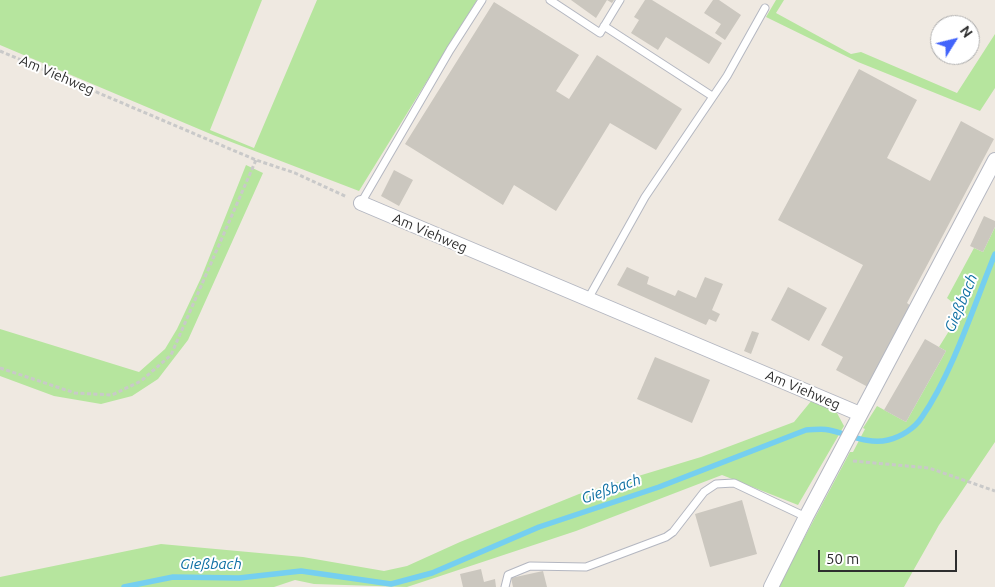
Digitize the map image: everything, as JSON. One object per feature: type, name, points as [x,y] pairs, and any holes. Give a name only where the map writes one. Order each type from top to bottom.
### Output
[{"type":"street","points":[[771,587],[841,450],[995,160]]},
{"type":"street","name":"Am Viehweg","points":[[361,203],[860,414]]},
{"type":"lane","points":[[361,203],[450,50],[482,0]]},
{"type":"lane","points":[[550,0],[600,33],[620,0]]},
{"type":"lane","points":[[588,300],[645,198],[726,76],[765,8]]},
{"type":"lane","points":[[604,26],[712,96]]},
{"type":"lane","points":[[505,587],[508,575],[522,567],[586,567],[666,536],[673,532],[704,492],[716,484],[734,483],[806,517]]},
{"type":"path","name":"Am Viehweg","points":[[0,51],[256,160],[295,173],[361,203]]},
{"type":"path","points":[[0,368],[75,393],[112,395],[141,380],[172,355],[256,160]]},
{"type":"path","points":[[841,450],[853,461],[929,468],[995,491]]},
{"type":"green space","points":[[0,0],[262,0],[210,130],[254,148],[317,0],[477,0],[359,191],[213,135],[0,45]]},
{"type":"green space","points":[[776,0],[784,0],[776,13],[851,54],[861,52],[957,93],[975,65],[980,65],[980,57],[995,34],[995,88],[980,111],[858,62],[766,17]]},
{"type":"green space","points":[[246,165],[263,173],[188,340],[158,379],[132,396],[101,404],[54,396],[0,376],[0,329],[139,372],[165,349],[177,329],[201,278]]},
{"type":"green space","points":[[995,227],[995,442],[939,525],[904,587],[778,587],[850,452],[853,452],[865,429],[863,428],[877,406],[906,422],[946,351],[939,347],[962,310],[947,298],[974,248],[983,252]]},
{"type":"green space","points":[[812,400],[837,413],[844,426],[798,505],[722,475],[576,531],[407,587],[314,584],[295,580],[274,587],[0,587],[0,577],[161,544],[303,557],[384,571],[407,566],[460,542],[579,494],[701,457],[794,422]]},
{"type":"building","points":[[571,0],[607,0],[596,18]]},
{"type":"building","points":[[645,0],[652,0],[722,43],[709,64],[666,37],[658,50],[631,33],[639,20],[634,17]]},
{"type":"building","points":[[713,0],[719,0],[741,15],[725,40],[715,33],[721,24],[704,13]]},
{"type":"building","points":[[494,2],[579,55],[556,91],[569,99],[597,55],[682,109],[656,150],[610,123],[556,211],[514,185],[503,205],[405,144]]},
{"type":"building","points":[[859,69],[917,100],[887,158],[930,181],[961,121],[994,139],[907,303],[911,306],[868,387],[836,370],[843,357],[821,345],[863,265],[778,220]]},
{"type":"building","points":[[394,170],[413,180],[399,206],[381,196]]},
{"type":"building","points":[[984,216],[995,221],[995,227],[983,252],[970,246]]},
{"type":"building","points":[[627,267],[649,277],[647,284],[675,296],[678,290],[696,298],[705,277],[723,284],[712,310],[720,314],[716,322],[709,319],[706,325],[617,285]]},
{"type":"building","points":[[788,287],[827,308],[809,341],[771,320]]},
{"type":"building","points":[[752,331],[759,333],[751,354],[744,351]]},
{"type":"building","points":[[925,339],[946,351],[906,422],[884,410]]},
{"type":"building","points":[[655,357],[710,380],[692,423],[637,399]]},
{"type":"building","points":[[742,500],[757,554],[710,567],[695,514]]},
{"type":"building","points":[[481,569],[484,582],[495,579],[496,587],[463,587],[460,574]]},
{"type":"building","points":[[543,571],[547,587],[513,587],[511,578]]},
{"type":"waterway","name":"Gießbach","points":[[124,587],[173,577],[239,578],[301,571],[391,584],[432,573],[539,527],[659,487],[806,430],[826,429],[873,441],[893,439],[916,425],[944,380],[995,254]]}]
